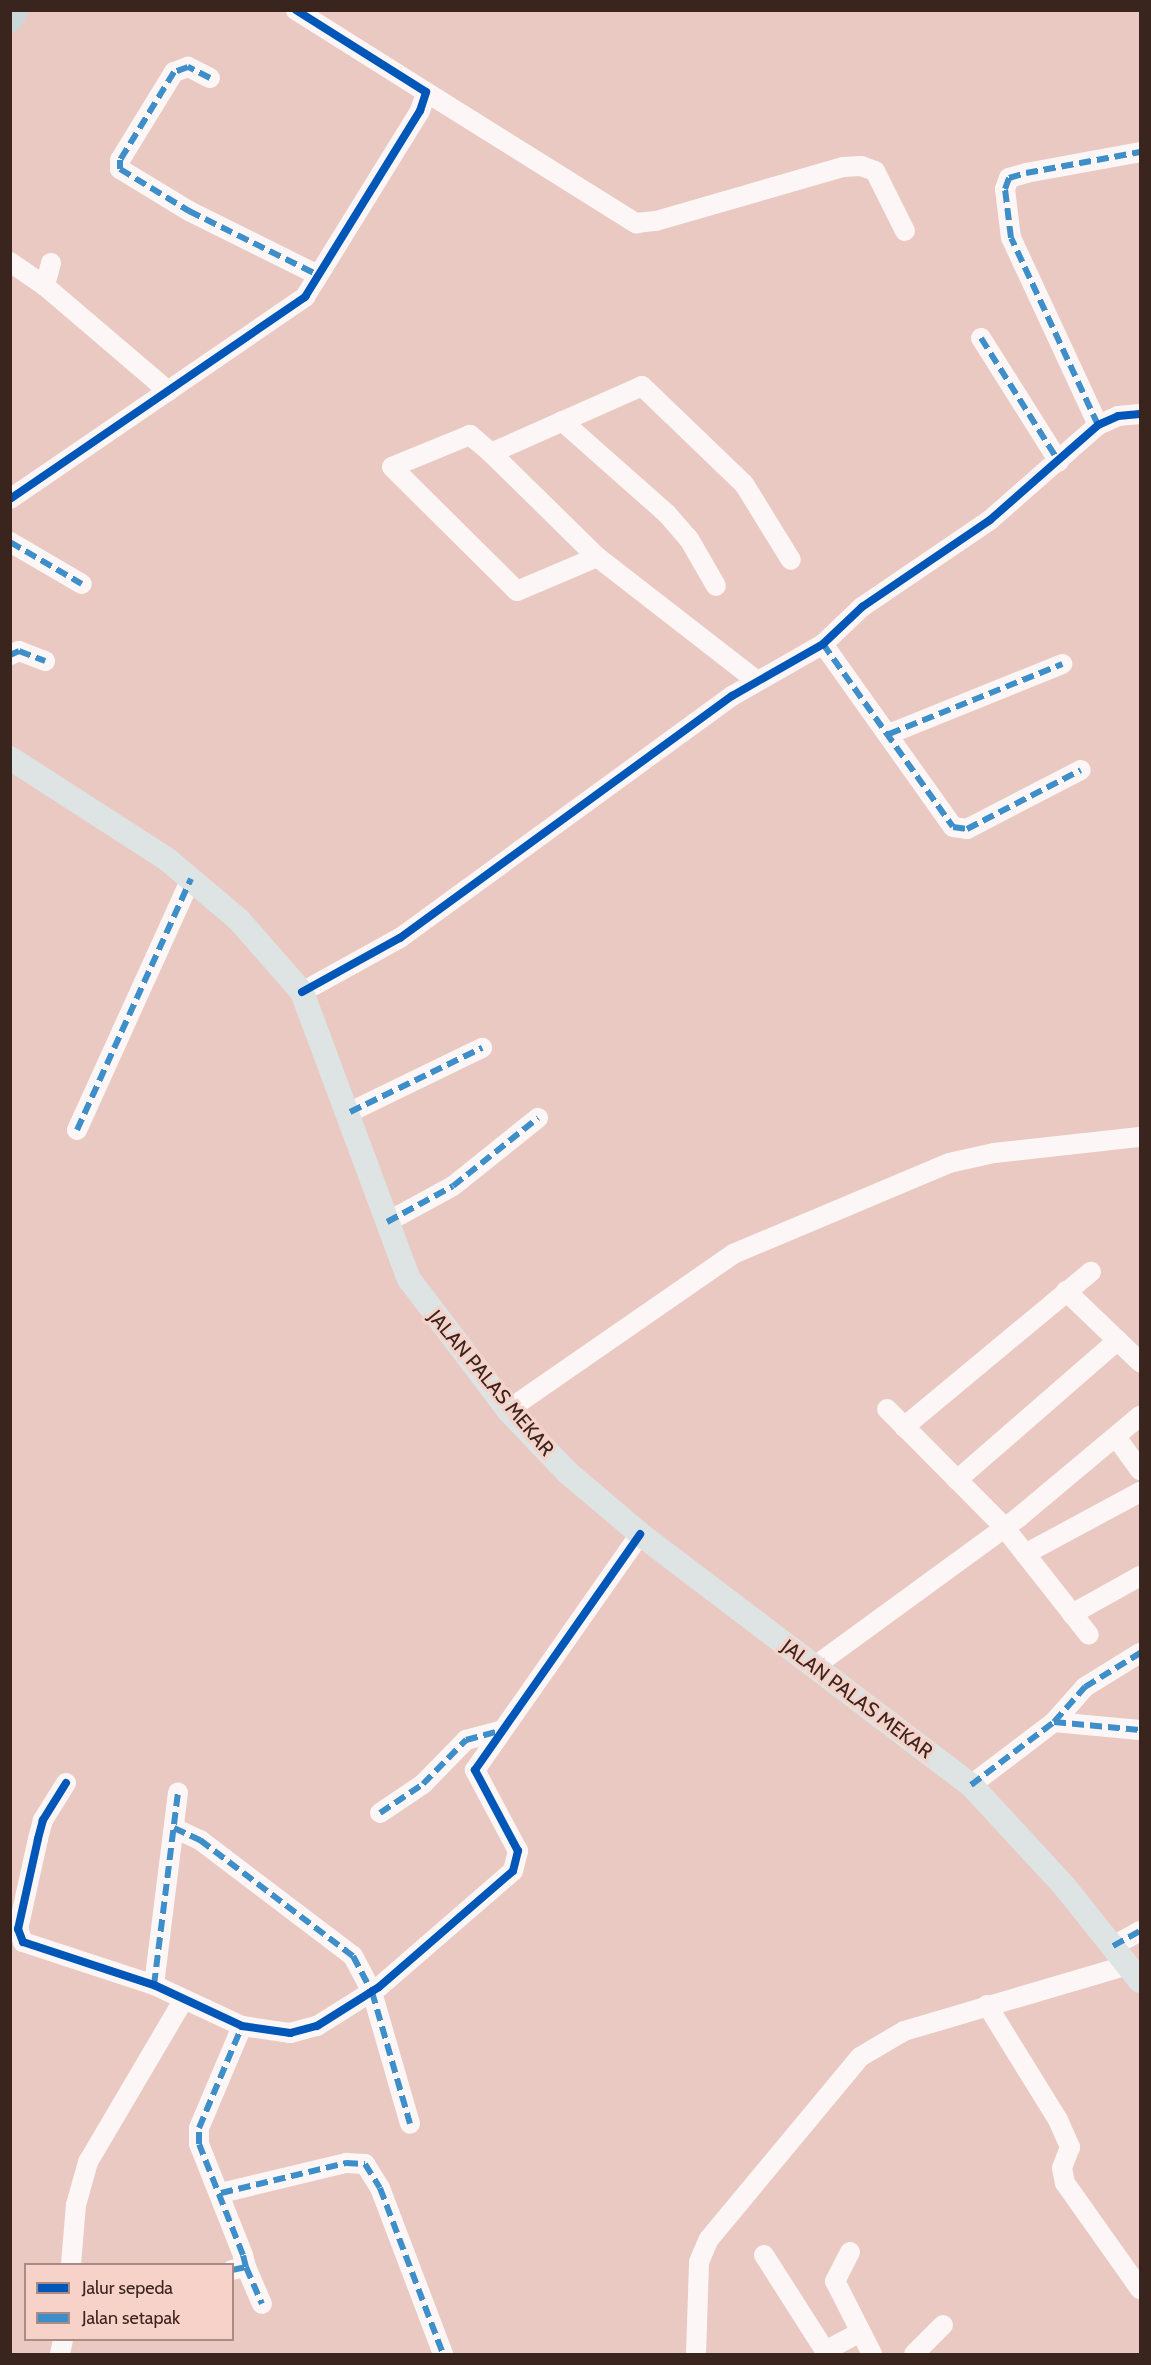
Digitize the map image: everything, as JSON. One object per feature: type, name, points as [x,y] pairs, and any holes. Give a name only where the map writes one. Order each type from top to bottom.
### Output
[{"type":"highway","points":[[10,18],[14,10]]},
{"type":"main road","name":"JALAN PALAS MEKAR","points":[[10,758],[190,879],[239,920],[302,992],[350,1112],[387,1222],[424,1305],[508,1410],[567,1472],[640,1534],[971,1785],[1113,1946],[1134,1973]]},
{"type":"street","points":[[296,10],[636,223],[656,221],[843,167],[861,166],[875,171],[905,231]]},
{"type":"street","points":[[210,78],[188,67],[174,72],[120,160],[120,169],[179,205],[318,275]]},
{"type":"street","points":[[10,499],[47,470],[168,392],[305,297],[420,111],[426,92]]},
{"type":"street","points":[[1098,425],[1011,238],[1005,189],[1009,178],[1101,156],[1140,152]]},
{"type":"street","points":[[10,262],[45,286],[168,392]]},
{"type":"street","points":[[45,286],[51,263]]},
{"type":"street","points":[[981,338],[1059,462]]},
{"type":"street","points":[[491,453],[642,386],[744,484],[790,560]]},
{"type":"street","points":[[302,992],[400,938],[757,681],[823,644],[862,607],[931,564],[1059,462],[1098,425],[1118,416],[1140,414]]},
{"type":"street","points":[[562,421],[667,514],[689,539],[716,586]]},
{"type":"street","points":[[597,558],[517,591],[392,467],[470,435],[597,558],[757,681]]},
{"type":"street","points":[[10,542],[82,584]]},
{"type":"street","points":[[823,644],[953,827],[967,829],[1080,770]]},
{"type":"street","points":[[10,655],[19,651],[45,661]]},
{"type":"street","points":[[889,734],[1062,664]]},
{"type":"street","points":[[77,1130],[190,879]]},
{"type":"street","points":[[350,1112],[482,1048]]},
{"type":"street","points":[[387,1222],[453,1186],[538,1118]]},
{"type":"street","points":[[508,1410],[733,1254],[949,1162],[994,1153],[1140,1137]]},
{"type":"street","points":[[904,1427],[1091,1272]]},
{"type":"street","points":[[1066,1291],[1140,1362]]},
{"type":"street","points":[[957,1480],[1118,1340]]},
{"type":"street","points":[[887,1409],[1004,1527],[1089,1635]]},
{"type":"street","points":[[815,1666],[1004,1527],[1140,1416]]},
{"type":"street","points":[[1116,1437],[1140,1470]]},
{"type":"street","points":[[1025,1554],[1140,1492]]},
{"type":"street","points":[[66,1784],[43,1820],[18,1936],[154,1985],[183,2001],[242,2026],[303,2032],[372,1992],[513,1871],[518,1851],[476,1777],[478,1763],[640,1534]]},
{"type":"street","points":[[1072,1614],[1140,1576]]},
{"type":"street","points":[[971,1785],[1054,1722],[1085,1687],[1140,1653]]},
{"type":"street","points":[[1054,1722],[1140,1730]]},
{"type":"street","points":[[380,1813],[423,1784],[466,1740],[499,1731]]},
{"type":"street","points":[[154,1985],[178,1792]]},
{"type":"street","points":[[174,1828],[200,1840],[353,1956],[372,1992],[410,2124]]},
{"type":"street","points":[[1113,1946],[1140,1931]]},
{"type":"street","points":[[696,2355],[696,2292],[706,2247],[792,2136],[860,2057],[904,2031],[987,2005],[1134,1973]]},
{"type":"street","points":[[72,2263],[76,2205],[88,2162],[183,2001]]},
{"type":"street","points":[[987,2005],[1058,2120],[1070,2147],[1062,2168],[1065,2183],[1140,2289]]},
{"type":"street","points":[[242,2026],[199,2128],[199,2144],[221,2193],[239,2268],[262,2304]]},
{"type":"street","points":[[221,2193],[346,2163],[365,2164],[380,2188],[442,2355]]},
{"type":"street","points":[[850,2252],[835,2281],[872,2355]]},
{"type":"street","points":[[764,2255],[826,2353],[860,2332]]},
{"type":"street","points":[[914,2355],[943,2325]]},
{"type":"marked path","points":[[210,78],[188,67],[174,72],[120,160],[120,169],[189,211],[318,275]]},
{"type":"marked path","points":[[1098,425],[1011,238],[1005,189],[1009,178],[1026,173],[1140,152]]},
{"type":"marked path","points":[[981,338],[1059,462]]},
{"type":"marked path","points":[[10,542],[82,584]]},
{"type":"marked path","points":[[823,644],[953,827],[967,829],[1081,770]]},
{"type":"marked path","points":[[10,655],[19,651],[45,661]]},
{"type":"marked path","points":[[889,734],[1062,664]]},
{"type":"marked path","points":[[77,1130],[191,879]]},
{"type":"marked path","points":[[350,1112],[482,1048]]},
{"type":"marked path","points":[[387,1222],[453,1186],[538,1118]]},
{"type":"marked path","points":[[1054,1722],[1085,1687],[1140,1653]]},
{"type":"marked path","points":[[971,1785],[1054,1722],[1140,1730]]},
{"type":"marked path","points":[[380,1813],[423,1784],[466,1740],[499,1731]]},
{"type":"marked path","points":[[154,1985],[178,1792]]},
{"type":"marked path","points":[[174,1828],[200,1840],[353,1956],[372,1992],[410,2124]]},
{"type":"marked path","points":[[1113,1946],[1140,1931]]},
{"type":"marked path","points":[[234,2270],[246,2267],[199,2144],[199,2128],[242,2026]]},
{"type":"marked path","points":[[221,2193],[346,2163],[365,2164],[380,2188],[443,2354]]},
{"type":"marked path","points":[[246,2267],[262,2304]]},
{"type":"cycle path","points":[[10,499],[305,297],[420,111],[426,92],[296,10]]},
{"type":"cycle path","points":[[302,992],[400,938],[732,696],[823,644],[862,607],[990,520],[1098,425],[1118,416],[1140,414]]},
{"type":"cycle path","points":[[66,1783],[43,1820],[18,1929],[23,1942],[154,1985],[242,2026],[290,2033],[317,2026],[379,1987],[513,1871],[518,1851],[475,1770],[640,1534]]}]
